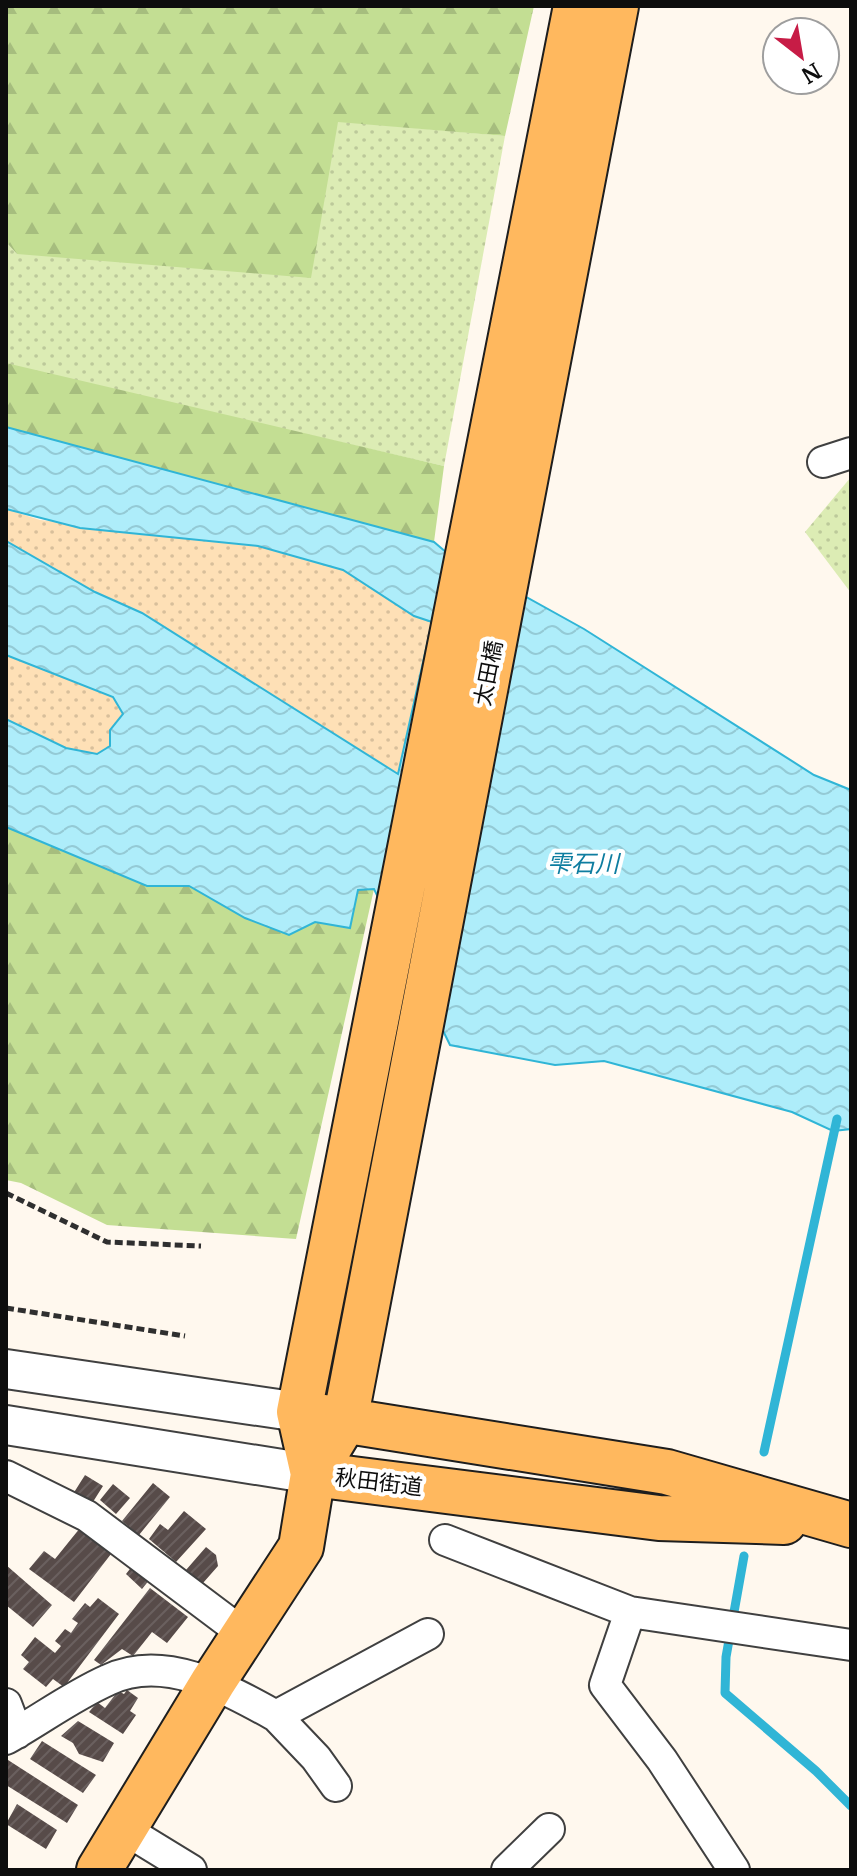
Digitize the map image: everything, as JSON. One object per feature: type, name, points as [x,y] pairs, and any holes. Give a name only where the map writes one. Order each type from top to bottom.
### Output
[{"type":"main road","name":"太田橋","points":[[299,1412],[317,1335],[576,6]]},
{"type":"main road","name":"太田橋","points":[[313,1474],[345,1421],[616,6]]},
{"type":"main road","name":"秋田街道","points":[[299,1412],[667,1472],[850,1525]]},
{"type":"main road","points":[[299,1412],[313,1474]]},
{"type":"main road","name":"秋田街道","points":[[99,1870],[213,1682],[301,1547],[313,1474],[659,1518],[850,1525]]},
{"type":"street","points":[[6,1369],[299,1412]]},
{"type":"street","points":[[6,1425],[313,1474]]},
{"type":"street","points":[[6,1476],[87,1516],[244,1634]]},
{"type":"street","points":[[445,1540],[630,1612],[851,1645]]},
{"type":"street","points":[[630,1612],[605,1685],[662,1760],[734,1870]]},
{"type":"street","points":[[276,1716],[428,1634]]},
{"type":"street","points":[[6,1704],[12,1736],[110,1679],[147,1670],[213,1682],[276,1716],[316,1758],[336,1786]]},
{"type":"street","points":[[124,1829],[191,1870]]},
{"type":"street","points":[[507,1870],[549,1829]]},
{"type":"path","points":[[6,1193],[107,1242],[201,1246]]},
{"type":"path","points":[[6,1308],[185,1336]]},
{"type":"green space","points":[[6,6],[534,6],[505,136],[338,122],[311,278],[17,254],[6,242]]},
{"type":"green space","points":[[338,121],[505,136],[444,466],[6,365],[6,242],[17,254]]},
{"type":"green space","points":[[6,363],[444,466],[434,542],[6,427]]},
{"type":"green space","points":[[851,477],[851,593],[805,532]]},
{"type":"green space","points":[[6,827],[147,886],[189,886],[245,918],[289,935],[315,922],[350,928],[358,890],[374,889],[296,1239],[107,1225],[21,1183],[6,1180]]},
{"type":"sand","points":[[6,509],[40,520],[258,545],[343,570],[414,616],[432,622],[399,774],[142,613],[95,592],[6,541]]},
{"type":"sand","points":[[6,655],[113,697],[123,714],[110,730],[110,746],[97,754],[66,748],[6,719]]},
{"type":"water","name":"雫石川","points":[[6,427],[434,542],[447,553],[584,629],[814,775],[851,790],[851,1129],[833,1131],[792,1112],[604,1061],[555,1065],[450,1045],[374,889],[358,890],[350,928],[315,922],[289,935],[245,918],[189,886],[147,886],[6,827],[6,719],[66,748],[97,754],[110,746],[110,730],[123,714],[113,697],[6,655],[6,541],[95,592],[142,613],[398,774],[432,622],[414,616],[343,570],[258,546],[80,528],[6,509]]},
{"type":"building","points":[[85,1475],[103,1486],[91,1505],[73,1494]]},
{"type":"building","points":[[153,1483],[170,1497],[139,1535],[122,1521]]},
{"type":"building","points":[[113,1484],[130,1498],[116,1514],[100,1500]]},
{"type":"building","points":[[184,1511],[206,1529],[176,1562],[149,1539],[160,1524],[168,1530]]},
{"type":"building","points":[[80,1528],[111,1554],[74,1602],[29,1569],[44,1551],[55,1559]]},
{"type":"building","points":[[206,1547],[216,1555],[218,1566],[203,1583],[186,1570]]},
{"type":"building","points":[[6,1565],[52,1605],[33,1627],[6,1605]]},
{"type":"building","points":[[133,1565],[150,1579],[142,1589],[126,1574]]},
{"type":"building","points":[[150,1588],[188,1617],[167,1643],[152,1632],[133,1656],[122,1649],[101,1665],[94,1660]]},
{"type":"building","points":[[98,1598],[119,1614],[64,1687],[53,1679],[46,1687],[23,1669],[29,1662],[21,1655],[35,1637],[55,1653],[61,1646],[55,1641],[65,1629],[71,1633],[78,1623],[72,1619],[85,1603],[90,1607]]},
{"type":"building","points":[[127,1690],[138,1698],[130,1711],[136,1715],[123,1734],[89,1712],[97,1702],[105,1708],[118,1691],[124,1694]]},
{"type":"building","points":[[78,1721],[114,1743],[103,1762],[79,1754],[73,1743],[61,1736]]},
{"type":"building","points":[[42,1741],[96,1775],[83,1793],[30,1759]]},
{"type":"building","points":[[8,1760],[78,1805],[67,1823],[6,1785]]},
{"type":"building","points":[[17,1804],[57,1830],[46,1849],[6,1824]]},
{"type":"waterway","points":[[764,1452],[837,1119]]},
{"type":"waterway","points":[[744,1556],[726,1657],[725,1693],[816,1771],[851,1806]]}]
